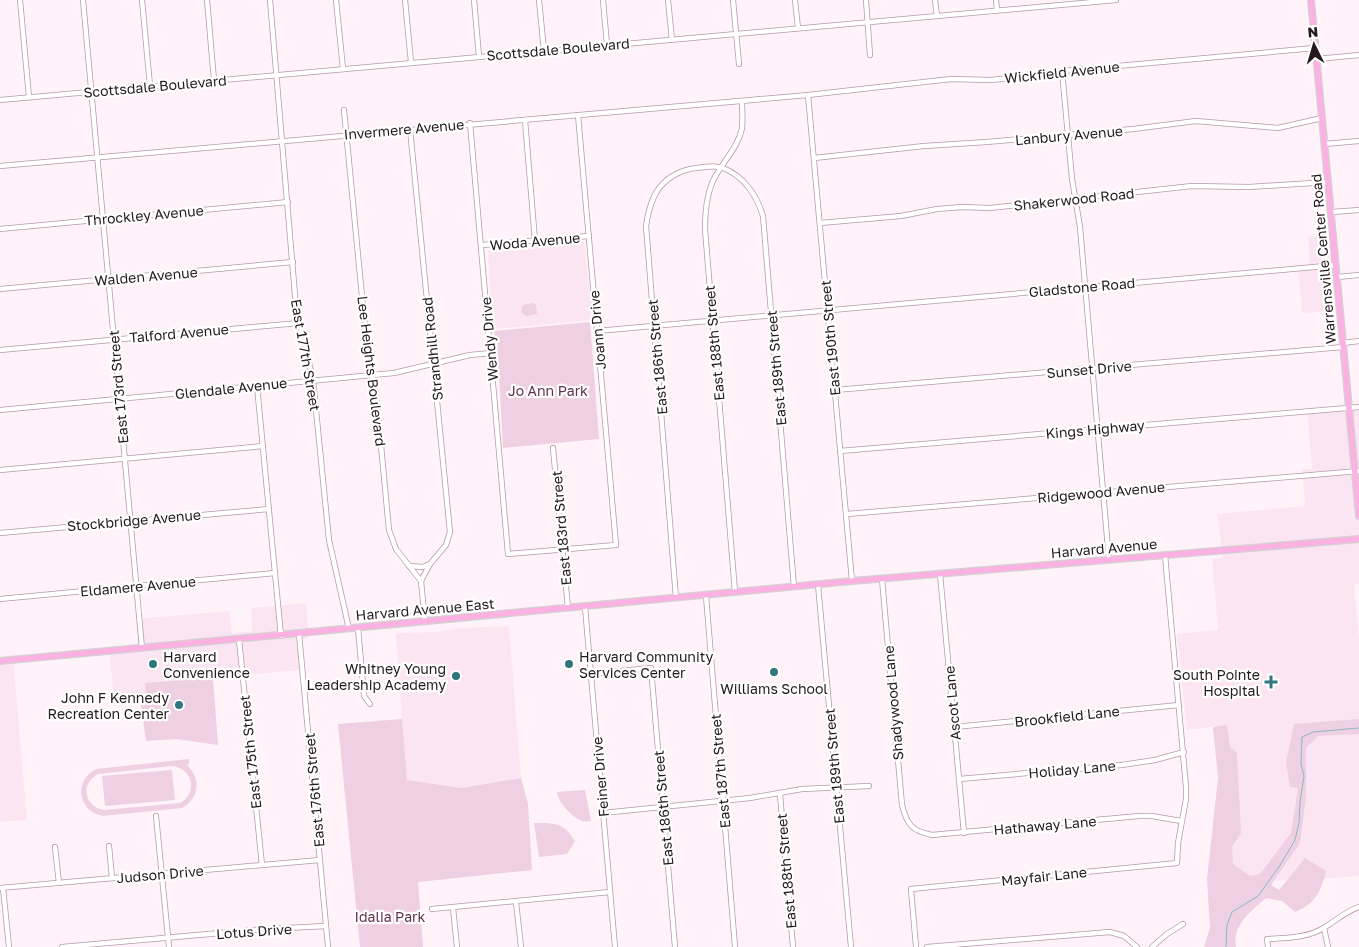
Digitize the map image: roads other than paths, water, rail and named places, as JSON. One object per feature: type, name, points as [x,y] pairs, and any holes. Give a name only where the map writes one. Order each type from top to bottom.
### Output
[{"type":"main road","name":"Warrensville Center Road","points":[[1311,0],[1343,345],[1357,471],[1359,516]]},
{"type":"main road","name":"Harvard Avenue","points":[[852,582],[1359,539]]},
{"type":"main road","name":"Harvard Avenue East","points":[[0,661],[852,582]]},
{"type":"street","points":[[20,0],[28,97]]},
{"type":"street","name":"East 173rd Street","points":[[83,0],[142,648]]},
{"type":"street","points":[[142,0],[150,86]]},
{"type":"street","points":[[207,0],[214,80]]},
{"type":"street","name":"East 177th Street","points":[[270,0],[299,323],[313,380],[329,540],[349,629]]},
{"type":"street","points":[[336,0],[343,69]]},
{"type":"street","points":[[405,0],[411,62]]},
{"type":"street","points":[[474,0],[479,56]]},
{"type":"street","points":[[539,0],[544,51]]},
{"type":"street","points":[[603,0],[607,46]]},
{"type":"street","points":[[668,0],[672,40]]},
{"type":"street","points":[[733,0],[739,64]]},
{"type":"street","points":[[796,0],[798,28]]},
{"type":"street","points":[[866,0],[870,54]]},
{"type":"street","points":[[935,0],[937,16]]},
{"type":"street","points":[[996,0],[997,10]]},
{"type":"street","name":"Scottsdale Boulevard","points":[[0,100],[937,16],[1057,3],[1116,0]]},
{"type":"street","name":"Wickfield Avenue","points":[[808,95],[888,87],[917,82],[951,79],[990,80],[1062,71],[1316,48]]},
{"type":"street","points":[[1317,59],[1359,55]]},
{"type":"street","points":[[1062,71],[1072,179],[1086,287],[1109,560]]},
{"type":"street","name":"Invermere Avenue","points":[[0,166],[470,123],[525,120],[808,95]]},
{"type":"street","name":"East 190th Street","points":[[808,95],[852,582]]},
{"type":"street","name":"East 188th Street","points":[[735,592],[704,229],[708,196],[713,181],[738,139],[742,128],[742,101]]},
{"type":"street","name":"Lee Heights Boulevard","points":[[344,110],[365,326],[377,402],[389,530],[396,549],[421,581]]},
{"type":"street","name":"Joann Drive","points":[[562,549],[616,545],[578,115]]},
{"type":"street","name":"Lanbury Avenue","points":[[814,158],[924,146],[1068,135],[1196,121],[1278,128],[1322,118]]},
{"type":"street","points":[[525,120],[535,241]]},
{"type":"street","name":"Wendy Drive","points":[[470,123],[508,554],[562,549]]},
{"type":"street","name":"Strandhill Road","points":[[410,129],[450,532],[446,544],[430,564],[421,581]]},
{"type":"street","points":[[1324,144],[1359,141]]},
{"type":"street","name":"East 189th Street","points":[[722,167],[747,184],[759,203],[763,216],[794,587]]},
{"type":"street","name":"East 186th Street","points":[[676,598],[646,226],[648,211],[660,187],[681,171],[693,168],[722,167]]},
{"type":"street","name":"Shakerwood Road","points":[[820,223],[901,216],[936,209],[962,207],[990,208],[1076,200],[1192,186],[1249,187],[1328,182]]},
{"type":"street","name":"Throckley Avenue","points":[[0,229],[288,202]]},
{"type":"street","points":[[1332,212],[1359,210]]},
{"type":"street","name":"Woda Avenue","points":[[482,245],[589,236]]},
{"type":"street","name":"Walden Avenue","points":[[0,289],[293,262]]},
{"type":"street","name":"Gladstone Road","points":[[828,310],[1336,265]]},
{"type":"street","points":[[1337,278],[1359,275]]},
{"type":"street","points":[[597,331],[828,310]]},
{"type":"street","name":"Talford Avenue","points":[[0,350],[299,323]]},
{"type":"street","name":"Sunset Drive","points":[[835,390],[1093,369],[1343,345],[1359,341]]},
{"type":"street","name":"Glendale Avenue","points":[[0,410],[394,373],[470,355],[490,353]]},
{"type":"street","points":[[257,386],[281,636]]},
{"type":"street","name":"Kings Highway","points":[[840,451],[1359,407]]},
{"type":"street","points":[[0,470],[263,446]]},
{"type":"street","name":"East 183rd Street","points":[[553,448],[568,608]]},
{"type":"street","name":"Ridgewood Avenue","points":[[846,514],[1357,471]]},
{"type":"street","name":"Stockbridge Avenue","points":[[0,533],[269,509]]},
{"type":"street","points":[[1165,555],[1184,752],[1186,799],[1181,821]]},
{"type":"street","points":[[409,566],[430,564]]},
{"type":"street","name":"Eldamere Avenue","points":[[0,600],[275,573]]},
{"type":"street","name":"Ascot Lane","points":[[940,574],[964,832]]},
{"type":"street","name":"Shadywood Lane","points":[[882,579],[902,805],[910,826]]},
{"type":"street","points":[[421,581],[425,622]]},
{"type":"street","name":"East 189th Street","points":[[818,585],[851,947]]},
{"type":"street","name":"East 187th Street","points":[[706,596],[735,947]]},
{"type":"street","name":"Feiner Drive","points":[[585,607],[615,947]]},
{"type":"street","points":[[358,628],[364,696],[370,704]]},
{"type":"street","name":"East 176th Street","points":[[299,634],[328,947]]},
{"type":"street","name":"East 175th Street","points":[[239,640],[262,865]]},
{"type":"street","name":"East 186th Street","points":[[591,674],[650,668],[675,947]]},
{"type":"street","name":"Brookfield Lane","points":[[955,727],[1179,705]]},
{"type":"street","name":"Holiday Lane","points":[[959,779],[1122,765],[1156,760],[1184,752]]},
{"type":"street","points":[[603,813],[663,808],[802,790],[869,786]]},
{"type":"street","name":"East 188th Street","points":[[780,794],[793,947]]},
{"type":"street","points":[[156,816],[169,947]]},
{"type":"street","name":"Hathaway Lane","points":[[910,826],[921,833],[932,835],[1139,816],[1152,816],[1181,821]]},
{"type":"street","name":"Mayfair Lane","points":[[916,947],[911,889],[1177,864],[1181,821]]},
{"type":"street","points":[[109,846],[112,878]]},
{"type":"street","points":[[55,847],[58,883]]},
{"type":"street","name":"Judson Drive","points":[[2,888],[320,860]]},
{"type":"street","points":[[2,888],[9,947]]},
{"type":"street","points":[[432,909],[610,892]]},
{"type":"street","points":[[516,902],[521,947]]},
{"type":"street","points":[[1268,947],[1267,939],[1301,936],[1324,928],[1348,911],[1359,906]]},
{"type":"street","points":[[453,908],[457,947]]},
{"type":"street","points":[[1152,947],[1182,924]]},
{"type":"street","name":"Lotus Drive","points":[[62,947],[266,929],[326,926]]},
{"type":"street","points":[[1324,928],[1328,947]]},
{"type":"street","points":[[927,947],[1043,939],[1100,932],[1110,932],[1124,936],[1137,947]]},
{"type":"waterway","points":[[1226,947],[1227,925],[1232,912],[1258,896],[1279,867],[1295,840],[1299,823],[1304,776],[1301,764],[1302,737],[1313,732],[1359,728]]},
{"type":"place","name":"Harvard Convenience","points":[[153,664]]},
{"type":"place","name":"Harvard Community Services Center","points":[[569,664]]},
{"type":"place","name":"Williams School","points":[[774,672]]},
{"type":"place","name":"Whitney Young Leadership Academy","points":[[456,676]]},
{"type":"place","name":"South Pointe Hospital","points":[[1271,682]]},
{"type":"place","name":"John F Kennedy Recreation Center","points":[[179,705]]},
{"type":"park label","name":"Jo Ann Park","points":[[548,390]]},
{"type":"park label","name":"Idalia Park","points":[[390,916]]}]
